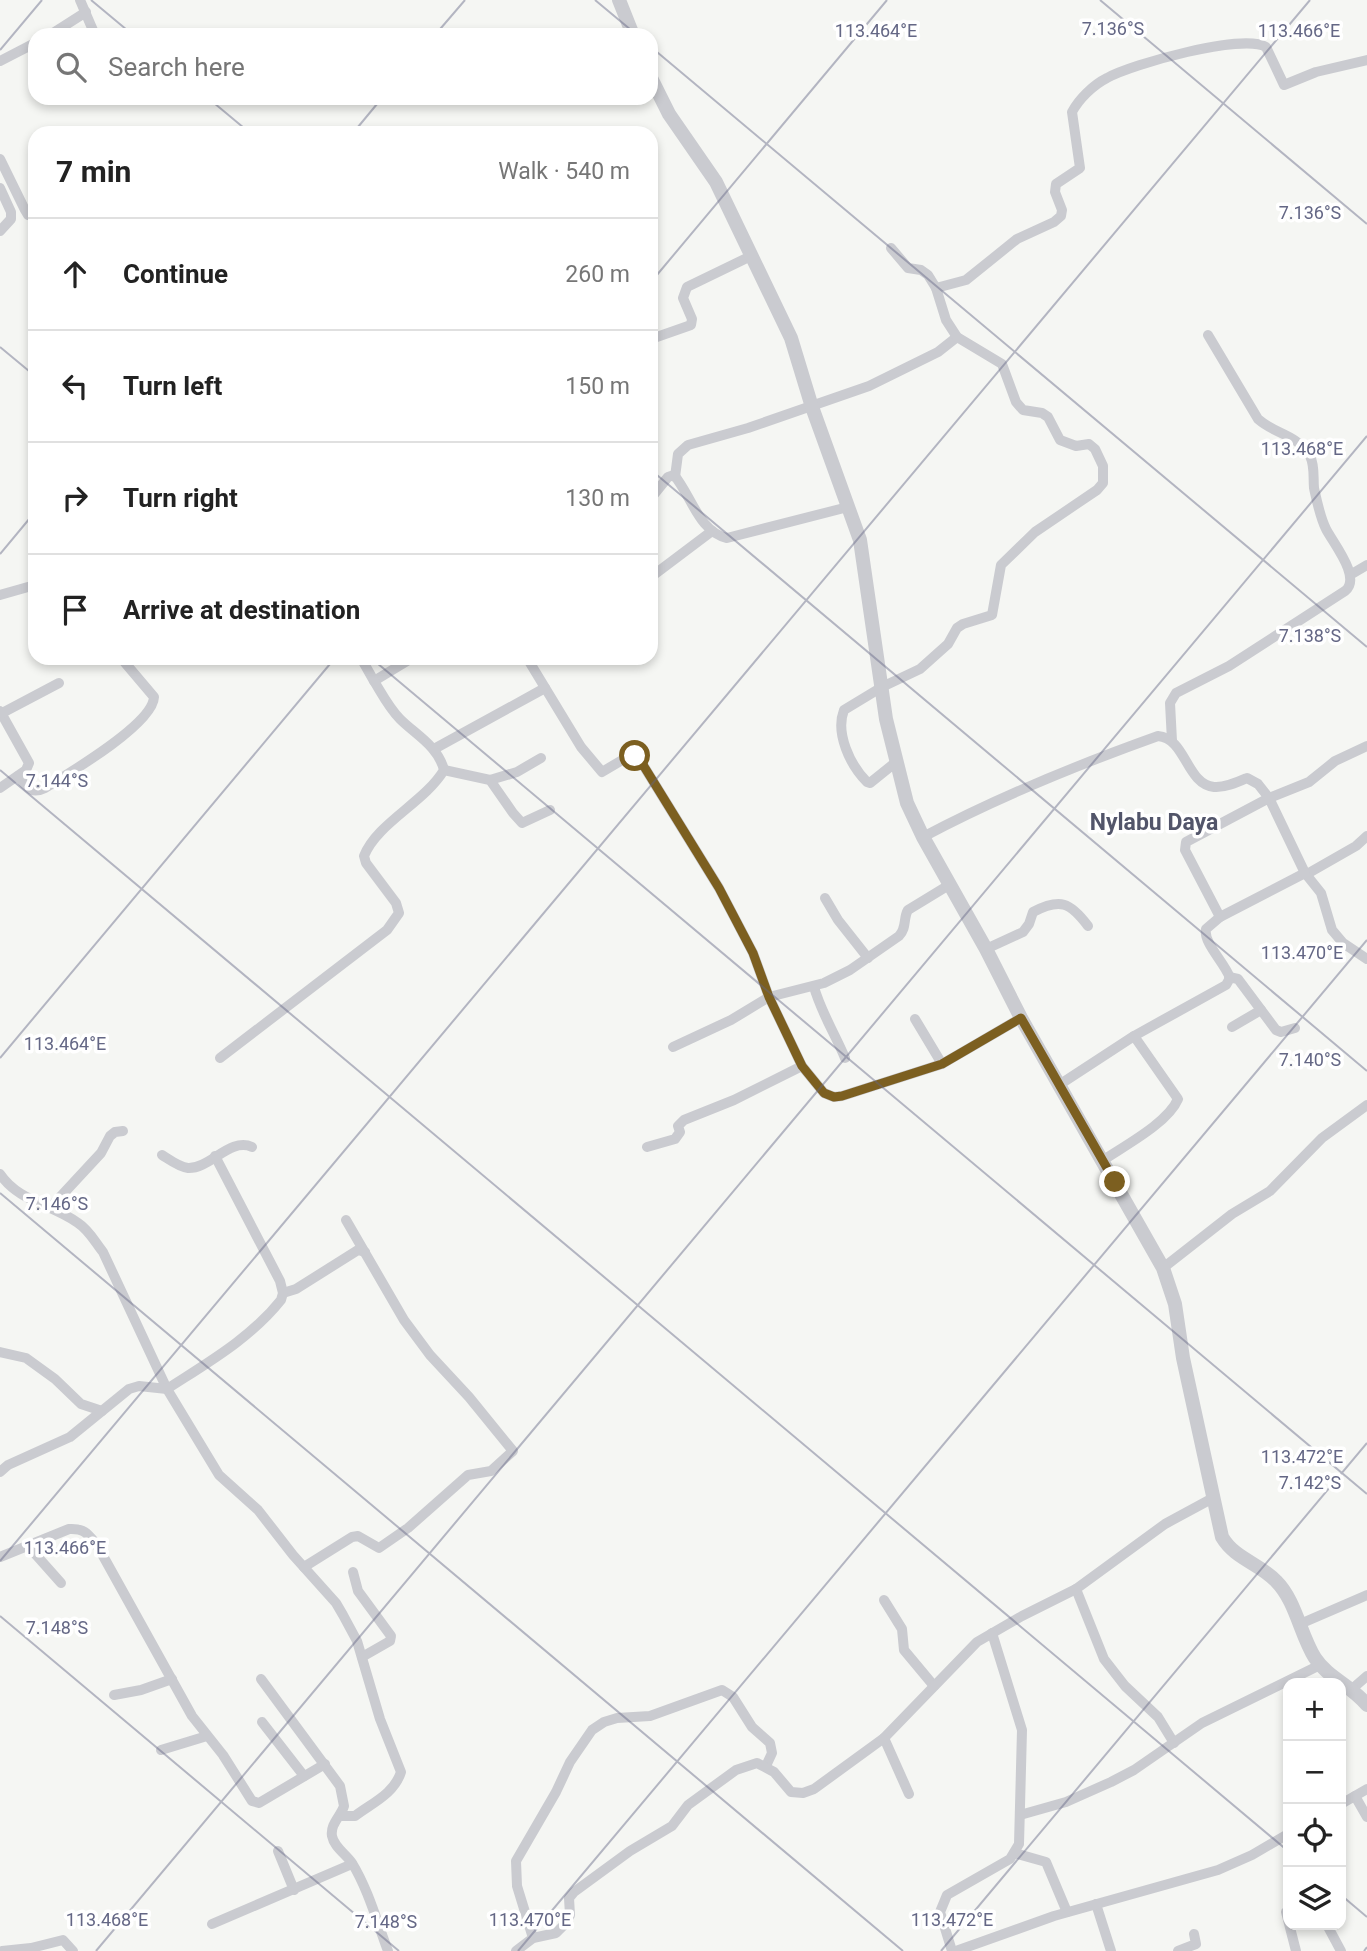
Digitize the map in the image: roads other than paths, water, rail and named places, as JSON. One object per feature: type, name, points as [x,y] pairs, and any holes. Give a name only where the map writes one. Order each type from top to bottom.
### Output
[{"type":"street","points":[[80,0],[92,28]]},
{"type":"street","points":[[619,0],[630,28]]},
{"type":"street","points":[[61,28],[86,12]]},
{"type":"street","points":[[936,288],[966,280],[1017,239],[1061,216],[1062,210],[1055,192],[1056,184],[1080,168],[1072,112],[1081,99],[1106,78],[1124,70],[1194,50],[1244,44],[1260,43],[1266,47],[1284,85],[1316,72],[1367,60]]},
{"type":"street","points":[[0,61],[28,47]]},
{"type":"street","points":[[658,92],[669,114],[716,182],[791,338],[812,407],[860,540],[882,687],[896,762],[907,803],[1021,1018],[1163,1268],[1175,1304],[1183,1358],[1222,1536],[1228,1547],[1278,1582],[1320,1665],[1352,1689],[1367,1705]]},
{"type":"street","points":[[0,159],[13,199],[11,219]]},
{"type":"street","points":[[0,188],[28,212]]},
{"type":"street","points":[[0,231],[11,219],[28,217]]},
{"type":"street","points":[[891,248],[908,268],[921,270],[928,275],[936,288],[946,320],[957,337],[1002,364],[1016,402],[1023,410],[1042,413],[1048,417],[1060,440],[1076,446],[1089,444],[1095,449],[1103,466],[1104,478],[1097,490],[1035,531],[1001,565],[992,615],[963,624],[957,628],[948,644],[920,669],[882,687],[844,710],[841,728],[849,757],[867,782],[876,780],[896,762]]},
{"type":"street","points":[[658,337],[691,325],[692,319],[683,298],[687,287],[751,256]]},
{"type":"street","points":[[1172,741],[1170,703],[1176,693],[1229,666],[1349,588],[1350,575],[1321,518],[1310,457],[1295,439],[1268,427],[1258,419],[1208,335]]},
{"type":"street","points":[[848,507],[723,537],[712,531],[675,477],[680,450],[688,445],[812,407],[869,386],[938,352],[957,337]]},
{"type":"street","points":[[658,489],[668,477],[675,477]]},
{"type":"street","points":[[658,572],[712,531]]},
{"type":"street","points":[[1350,575],[1367,565]]},
{"type":"street","points":[[0,596],[28,587]]},
{"type":"street","points":[[18,776],[30,790],[37,792],[45,789],[109,748],[148,710],[154,697],[127,665]]},
{"type":"street","points":[[220,1058],[387,930],[399,913],[364,856],[391,823],[438,780],[444,770],[434,749],[399,718],[365,665]]},
{"type":"street","points":[[374,681],[400,665]]},
{"type":"street","points":[[532,665],[581,747],[602,772],[629,756],[640,760],[719,888],[753,953],[769,997],[802,1066],[824,1093],[834,1097],[942,1064],[1021,1018]]},
{"type":"street","points":[[0,788],[26,770],[29,763],[1,712],[59,682]]},
{"type":"street","points":[[434,749],[545,688]]},
{"type":"street","points":[[923,837],[979,807],[1091,760],[1158,736],[1165,736],[1207,785],[1217,788],[1247,778],[1258,784],[1269,798],[1306,874],[1321,893],[1336,936],[1367,959]]},
{"type":"street","points":[[1220,917],[1185,850],[1185,844],[1269,798],[1309,782],[1335,761],[1367,746]]},
{"type":"street","points":[[444,770],[490,780],[517,772],[541,758]]},
{"type":"street","points":[[490,780],[517,820],[522,822],[550,810]]},
{"type":"street","points":[[1295,1028],[1281,1032],[1276,1030],[1238,979],[1229,977],[1205,934],[1210,925],[1220,917],[1306,874],[1356,846],[1367,836]]},
{"type":"street","points":[[673,1047],[731,1020],[769,997],[814,987],[850,970],[905,930],[905,915],[908,909],[949,886]]},
{"type":"street","points":[[825,898],[838,920],[868,958]]},
{"type":"street","points":[[986,949],[1023,932],[1033,912],[1050,903],[1061,904],[1074,911],[1088,926]]},
{"type":"street","points":[[1059,1085],[1134,1037],[1226,985],[1229,977]]},
{"type":"street","points":[[814,987],[820,1007],[845,1058]]},
{"type":"street","points":[[1232,1027],[1261,1010]]},
{"type":"street","points":[[915,1019],[942,1064]]},
{"type":"street","points":[[1102,1161],[1161,1120],[1175,1107],[1178,1099],[1134,1037]]},
{"type":"street","points":[[647,1147],[675,1139],[680,1132],[678,1126],[684,1120],[734,1100],[802,1066]]},
{"type":"street","points":[[1163,1268],[1232,1214],[1270,1191],[1322,1138],[1367,1105]]},
{"type":"street","points":[[50,1208],[102,1153],[110,1136],[123,1131]]},
{"type":"street","points":[[162,1155],[179,1166],[189,1168],[242,1145],[253,1147]]},
{"type":"street","points":[[0,1472],[8,1465],[71,1437],[133,1387],[166,1390],[224,1352],[252,1330],[281,1300],[283,1293],[280,1280],[215,1156]]},
{"type":"street","points":[[0,1174],[25,1198],[76,1222],[90,1234],[103,1252],[166,1390],[219,1475],[258,1510],[336,1604],[353,1634],[401,1772],[395,1786],[384,1796],[370,1803],[355,1816],[340,1815]]},
{"type":"street","points":[[304,1567],[352,1537],[358,1536],[379,1548],[408,1528],[468,1475],[491,1471],[513,1451],[430,1355],[404,1320],[346,1220]]},
{"type":"street","points":[[283,1293],[296,1289],[359,1250],[365,1252]]},
{"type":"street","points":[[0,1352],[26,1358],[55,1379],[81,1404],[102,1411]]},
{"type":"street","points":[[516,1951],[533,1938],[556,1933],[569,1915],[568,1903],[574,1892],[630,1851],[672,1826],[688,1805],[736,1770],[757,1763],[766,1766],[791,1792],[803,1793],[838,1773],[884,1738],[965,1653],[992,1633],[1076,1589],[1165,1524],[1213,1498]]},
{"type":"street","points":[[0,1557],[69,1529],[79,1528],[85,1531],[97,1545],[192,1716],[223,1755],[254,1803],[325,1764]]},
{"type":"street","points":[[29,1547],[61,1583]]},
{"type":"street","points":[[354,1572],[358,1591],[391,1639],[362,1657]]},
{"type":"street","points":[[1076,1589],[1104,1659],[1125,1686],[1158,1717],[1174,1743]]},
{"type":"street","points":[[1300,1624],[1367,1595]]},
{"type":"street","points":[[884,1600],[902,1629],[904,1650],[934,1686]]},
{"type":"street","points":[[992,1633],[1018,1712],[1021,1730],[1018,1844],[1010,1859],[947,1895],[940,1912],[954,1951],[1067,1912],[1218,1870],[1283,1837]]},
{"type":"street","points":[[1020,1815],[1066,1802],[1111,1782],[1202,1724],[1320,1665]]},
{"type":"street","points":[[1352,1689],[1367,1676]]},
{"type":"street","points":[[114,1695],[141,1690],[172,1679]]},
{"type":"street","points":[[261,1679],[325,1764],[343,1794],[344,1806],[331,1833],[337,1846],[352,1864],[388,1951]]},
{"type":"street","points":[[533,1938],[517,1886],[516,1861],[570,1762],[592,1730],[617,1718],[650,1716],[722,1690],[733,1697],[752,1727],[770,1743],[772,1753],[766,1766]]},
{"type":"street","points":[[262,1722],[304,1776]]},
{"type":"street","points":[[161,1750],[207,1736]]},
{"type":"street","points":[[884,1738],[909,1794]]},
{"type":"street","points":[[1346,1801],[1367,1789]]},
{"type":"street","points":[[1355,1796],[1367,1817]]},
{"type":"street","points":[[278,1851],[294,1890]]},
{"type":"street","points":[[1014,1853],[1046,1862],[1067,1912]]},
{"type":"street","points":[[212,1923],[352,1864]]},
{"type":"street","points":[[1096,1904],[1111,1951]]},
{"type":"street","points":[[1289,1930],[1296,1951]]},
{"type":"street","points":[[1330,1930],[1341,1951]]},
{"type":"street","points":[[1178,1951],[1194,1946],[1194,1934]]},
{"type":"street","points":[[1,1951],[31,1948],[63,1940],[73,1951]]},
{"type":"district","name":"Nylabu Daya","points":[[1154,822]]}]
